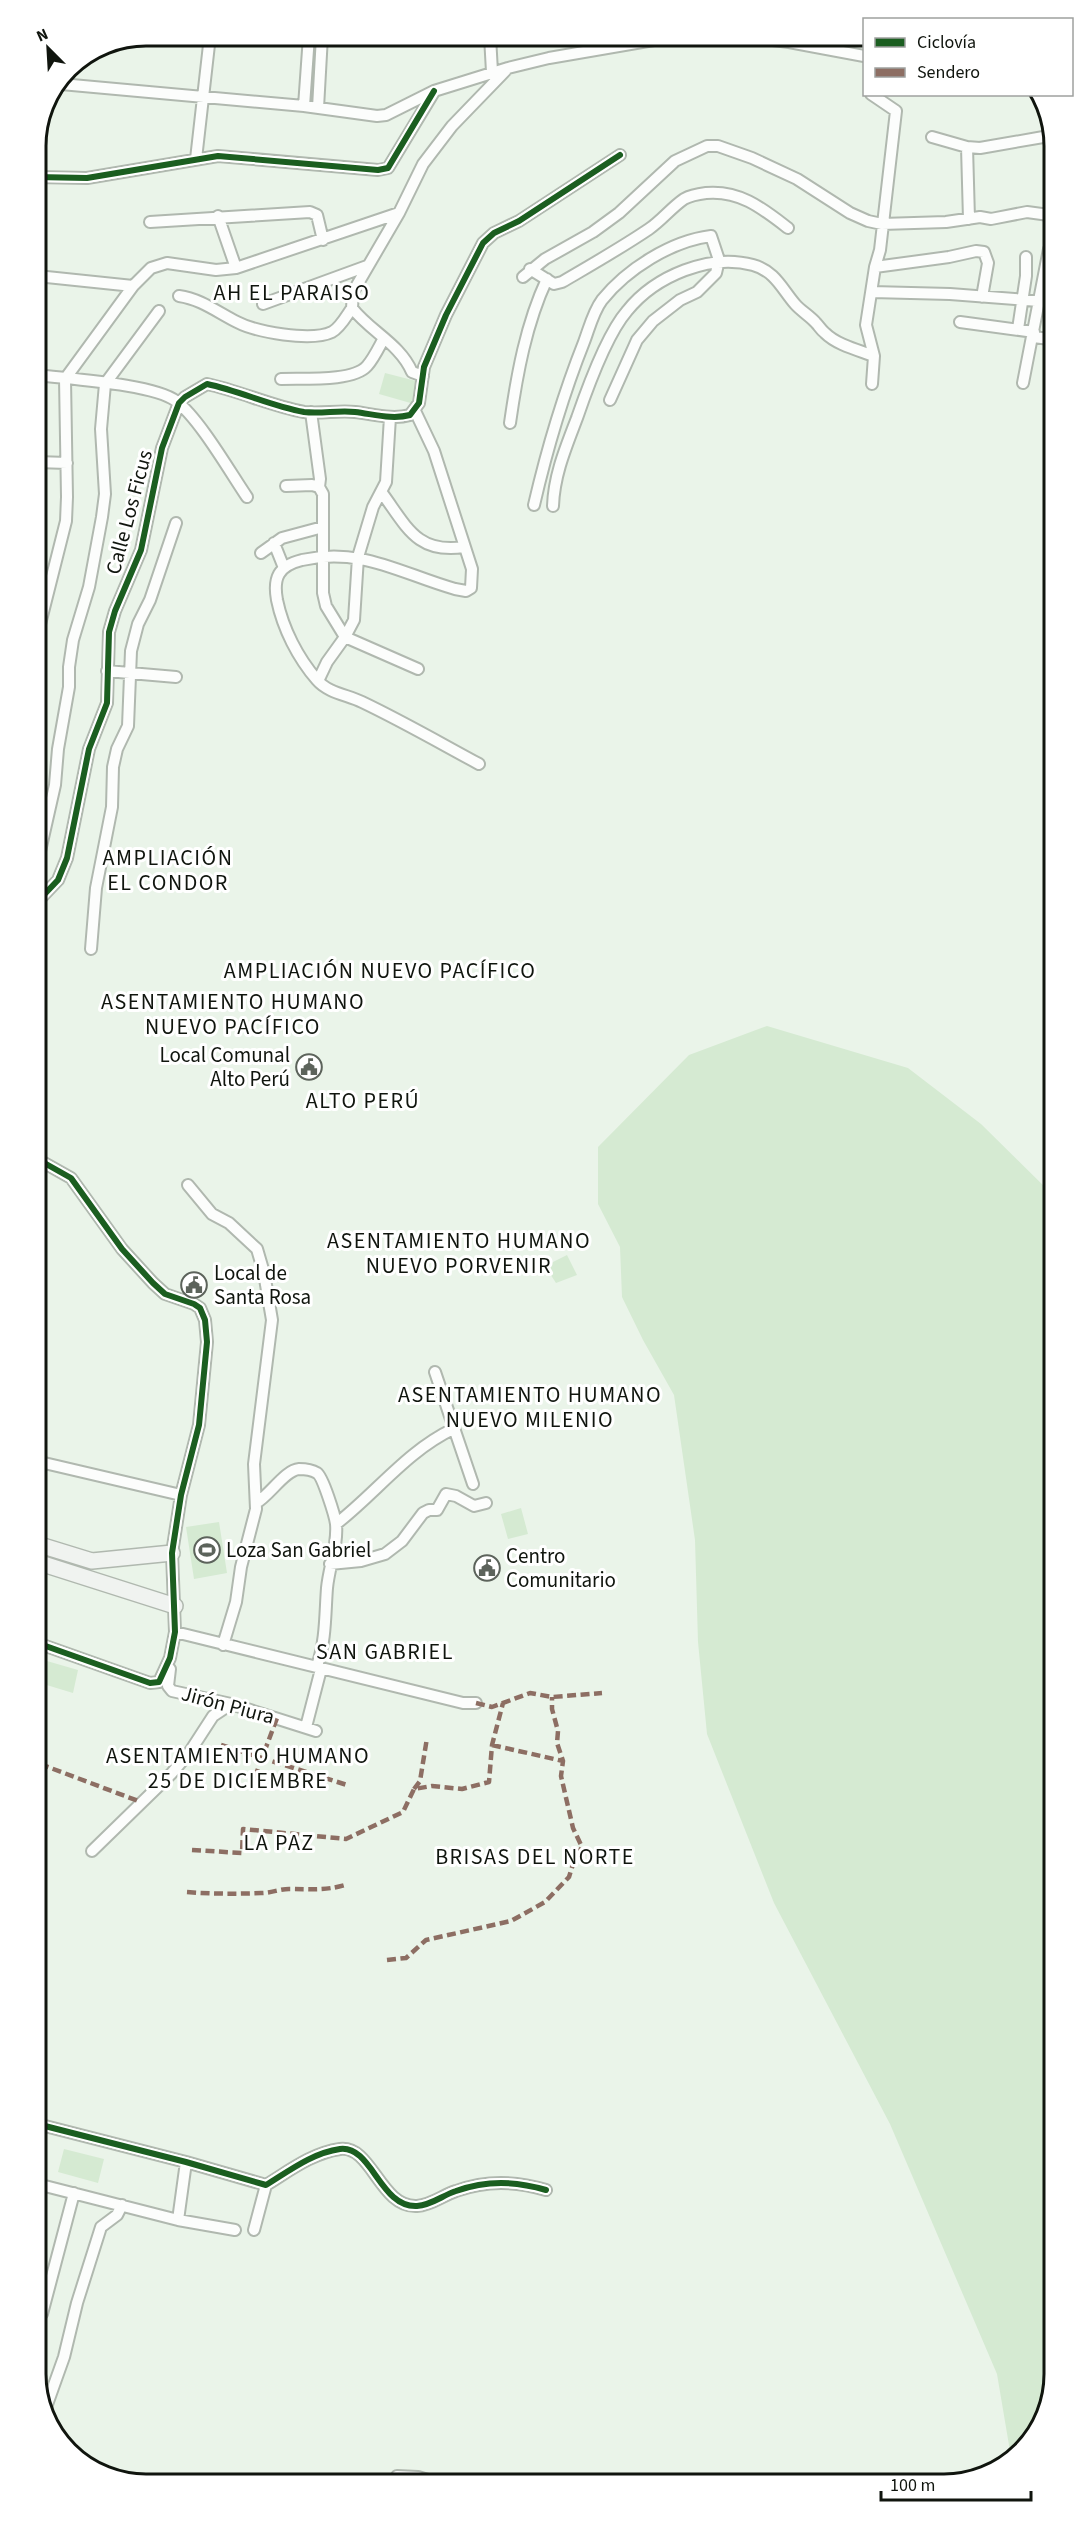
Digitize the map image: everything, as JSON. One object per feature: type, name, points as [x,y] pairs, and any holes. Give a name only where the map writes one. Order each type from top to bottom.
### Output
[{"type":"street","points":[[196,159],[209,46]]},
{"type":"street","points":[[304,106],[308,46]]},
{"type":"street","points":[[318,108],[321,46]]},
{"type":"street","points":[[491,46],[492,72]]},
{"type":"street","points":[[68,85],[386,115],[434,91],[492,72],[549,58],[615,47]]},
{"type":"street","points":[[815,47],[863,56]]},
{"type":"street","points":[[179,296],[195,298],[251,328],[300,335],[323,335],[334,331],[352,308],[353,292],[399,213],[423,164],[438,142],[508,68]]},
{"type":"street","points":[[47,177],[87,178],[218,156],[378,170],[388,168],[434,91]]},
{"type":"street","points":[[873,384],[874,356],[866,325],[880,250],[896,111],[874,96]]},
{"type":"street","points":[[932,137],[967,147],[980,148],[1044,137]]},
{"type":"street","points":[[788,228],[742,196],[717,192],[694,194],[636,238],[562,282],[554,284],[547,279],[526,273],[620,213],[675,161],[707,146],[717,146],[752,158],[797,179],[859,218],[882,224],[991,219],[1027,212],[1044,214]]},
{"type":"street","points":[[967,147],[969,219]]},
{"type":"street","points":[[179,403],[207,384],[225,387],[260,401],[311,412],[352,412],[400,418],[410,416],[419,403],[423,376],[446,315],[483,243],[502,227],[519,221],[620,155]]},
{"type":"street","points":[[150,222],[218,216],[315,212],[323,240]]},
{"type":"street","points":[[47,600],[66,521],[65,379],[133,286],[152,268],[167,263],[216,270],[236,268],[399,213]]},
{"type":"street","points":[[218,216],[236,268]]},
{"type":"street","points":[[534,505],[567,386],[601,302],[626,276],[661,253],[693,239],[711,236],[719,260],[716,273],[710,281],[653,321],[638,340],[610,400]]},
{"type":"street","points":[[875,267],[976,251],[984,252],[988,263],[982,297]]},
{"type":"street","points":[[1018,329],[1026,276],[1026,257]]},
{"type":"street","points":[[553,506],[559,466],[586,391],[617,326],[627,310],[644,295],[671,277],[692,267],[719,260],[753,265],[767,270],[796,305],[825,334],[844,345],[874,356]]},
{"type":"street","points":[[262,304],[367,266]]},
{"type":"street","points":[[1023,383],[1044,275]]},
{"type":"street","points":[[47,277],[133,286]]},
{"type":"street","points":[[510,423],[517,373],[536,302],[547,279]]},
{"type":"street","points":[[872,292],[950,294],[1039,301]]},
{"type":"street","points":[[352,308],[366,324],[400,351],[412,372],[423,376]]},
{"type":"street","points":[[47,826],[53,801],[58,749],[69,687],[69,667],[89,587],[102,517],[105,494],[101,429],[105,384],[159,311]]},
{"type":"street","points":[[960,321],[1018,329],[1044,337]]},
{"type":"street","points":[[281,379],[341,377],[357,374],[367,367],[384,338]]},
{"type":"street","points":[[47,376],[142,388],[163,394],[179,403],[247,497]]},
{"type":"street","name":"Calle Los Ficus","points":[[47,892],[58,880],[67,858],[89,749],[107,703],[109,632],[115,611],[141,550],[158,464],[179,403]]},
{"type":"street","points":[[415,411],[434,451],[472,569],[471,588],[466,591],[425,580],[358,556],[322,555],[294,562],[284,568],[274,583],[286,632],[318,681],[330,690],[360,701],[479,764]]},
{"type":"street","points":[[311,412],[320,478],[319,487],[323,494],[322,555],[323,592],[326,606],[345,637],[418,669]]},
{"type":"street","points":[[318,681],[327,662],[354,620],[358,556],[373,507],[386,482],[390,417]]},
{"type":"street","points":[[47,462],[67,463]]},
{"type":"street","points":[[286,486],[319,487]]},
{"type":"street","points":[[382,493],[404,523],[429,546],[447,549],[464,547]]},
{"type":"street","points":[[91,949],[96,888],[112,807],[113,767],[117,748],[128,726],[131,651],[138,624],[150,600],[176,523]]},
{"type":"street","points":[[261,553],[292,534],[323,527]]},
{"type":"street","points":[[274,543],[284,568]]},
{"type":"street","points":[[107,671],[176,676]]},
{"type":"street","points":[[47,1164],[71,1178],[122,1250],[165,1294],[194,1304],[204,1314],[207,1342],[199,1425],[181,1495],[172,1552],[175,1632],[170,1658]]},
{"type":"street","points":[[188,1185],[212,1214],[229,1223],[256,1250],[264,1273],[272,1320],[254,1464],[256,1503],[236,1602],[224,1645]]},
{"type":"street","points":[[435,1372],[473,1484]]},
{"type":"street","points":[[336,1524],[415,1451],[432,1439],[453,1429]]},
{"type":"street","points":[[46,1463],[181,1495]]},
{"type":"street","points":[[256,1503],[264,1499],[291,1471],[306,1469],[317,1473],[322,1479],[336,1524],[319,1667]]},
{"type":"street","points":[[330,1564],[361,1561],[385,1554],[402,1542],[423,1513],[437,1510],[446,1494],[456,1496],[474,1506],[486,1503]]},
{"type":"street","points":[[46,1547],[92,1561],[172,1552]]},
{"type":"street","points":[[46,1565],[175,1606]]},
{"type":"street","points":[[175,1632],[463,1703],[476,1703]]},
{"type":"street","name":"Jirón Piura","points":[[46,1646],[150,1683],[159,1682],[170,1658]]},
{"type":"street","name":"Jirón Piura","points":[[170,1658],[169,1688],[231,1704],[311,1729],[319,1667]]},
{"type":"street","points":[[92,1851],[171,1774],[189,1753],[213,1716],[231,1704]]},
{"type":"street","points":[[46,2126],[266,2185]]},
{"type":"street","points":[[254,2230],[266,2185],[294,2166],[342,2149],[352,2151],[361,2157],[390,2194],[404,2205],[418,2206],[436,2201],[455,2191],[502,2181],[524,2183],[546,2190]]},
{"type":"street","points":[[178,2220],[186,2162]]},
{"type":"street","points":[[46,2189],[74,2193],[178,2220],[235,2230]]},
{"type":"street","points":[[46,2299],[74,2193]]},
{"type":"street","points":[[50,2398],[64,2357],[77,2303],[101,2227],[117,2215],[122,2205]]},
{"type":"green space","points":[[385,373],[420,382],[414,404],[379,394]]},
{"type":"green space","points":[[767,1026],[908,1068],[981,1124],[1044,1186],[1044,2375],[1043,2394],[1034,2419],[1024,2435],[1010,2450],[997,2374],[890,2124],[774,1903],[707,1734],[698,1642],[695,1540],[674,1395],[622,1297],[620,1247],[598,1204],[598,1147],[689,1055]]},
{"type":"green space","points":[[567,1255],[577,1275],[556,1283],[545,1266]]},
{"type":"green space","points":[[521,1508],[528,1534],[508,1539],[501,1514]]},
{"type":"green space","name":"Loza San Gabriel","points":[[219,1522],[227,1573],[194,1579],[186,1527]]},
{"type":"green space","points":[[46,1661],[78,1670],[73,1693],[46,1685]]},
{"type":"green space","points":[[64,2149],[104,2159],[98,2183],[58,2172]]},
{"type":"marked path","points":[[476,1703],[492,1707],[530,1693],[552,1697],[602,1693]]},
{"type":"marked path","points":[[387,1960],[406,1958],[426,1940],[511,1921],[545,1902],[569,1877],[582,1847],[573,1828],[561,1776],[563,1761],[557,1743],[558,1731],[552,1709],[552,1697]]},
{"type":"marked path","points":[[192,1850],[242,1853],[243,1829],[346,1839],[403,1812],[414,1789],[432,1786],[462,1789],[489,1782],[492,1745],[503,1703]]},
{"type":"marked path","points":[[250,1790],[277,1718]]},
{"type":"marked path","points":[[414,1789],[420,1781],[427,1738]]},
{"type":"marked path","points":[[221,1745],[347,1785]]},
{"type":"marked path","points":[[492,1745],[563,1761]]},
{"type":"marked path","points":[[46,1766],[141,1802]]},
{"type":"marked path","points":[[187,1892],[261,1893],[286,1889],[324,1889],[345,1885]]},
{"type":"cycle path","points":[[47,177],[87,178],[218,156],[378,170],[388,168],[434,91]]},
{"type":"cycle path","points":[[47,892],[58,880],[67,858],[89,749],[107,703],[109,632],[115,611],[141,550],[162,448],[179,403],[207,384],[304,412],[349,412],[389,417],[410,415],[419,403],[424,367],[446,315],[483,243],[494,233],[519,221],[620,155]]},
{"type":"cycle path","points":[[46,1646],[150,1683],[159,1682],[170,1658],[175,1632],[172,1553],[181,1495],[199,1425],[207,1342],[205,1320],[200,1308],[165,1294],[153,1283],[122,1249],[71,1178],[47,1164]]},
{"type":"cycle path","points":[[46,2126],[266,2185],[320,2154],[340,2149],[351,2150],[360,2156],[394,2197],[404,2204],[417,2206],[428,2204],[467,2187],[490,2183],[512,2183],[546,2190]]},
{"type":"place","name":"Local Comunal Alto Perú","points":[[309,1067]]},
{"type":"place","name":"Local de Santa Rosa","points":[[194,1285]]},
{"type":"place","name":"Loza San Gabriel","points":[[207,1550]]},
{"type":"place","name":"Centro Comunitario","points":[[487,1568]]},
{"type":"district","name":"AH EL PARAISO","points":[[292,293]]},
{"type":"district","name":"AMPLIACIÓN EL CONDOR","points":[[168,870]]},
{"type":"district","name":"AMPLIACIÓN NUEVO PACÍFICO","points":[[380,971]]},
{"type":"district","name":"ASENTAMIENTO HUMANO NUEVO PACÍFICO","points":[[233,1014]]},
{"type":"district","name":"ALTO PERÚ","points":[[363,1101]]},
{"type":"district","name":"ASENTAMIENTO HUMANO NUEVO PORVENIR","points":[[459,1254]]},
{"type":"district","name":"ASENTAMIENTO HUMANO NUEVO MILENIO","points":[[530,1408]]},
{"type":"district","name":"SAN GABRIEL","points":[[385,1652]]},
{"type":"district","name":"ASENTAMIENTO HUMANO 25 DE DICIEMBRE","points":[[238,1769]]},
{"type":"district","name":"LA PAZ","points":[[279,1843]]},
{"type":"district","name":"BRISAS DEL NORTE","points":[[535,1857]]}]
